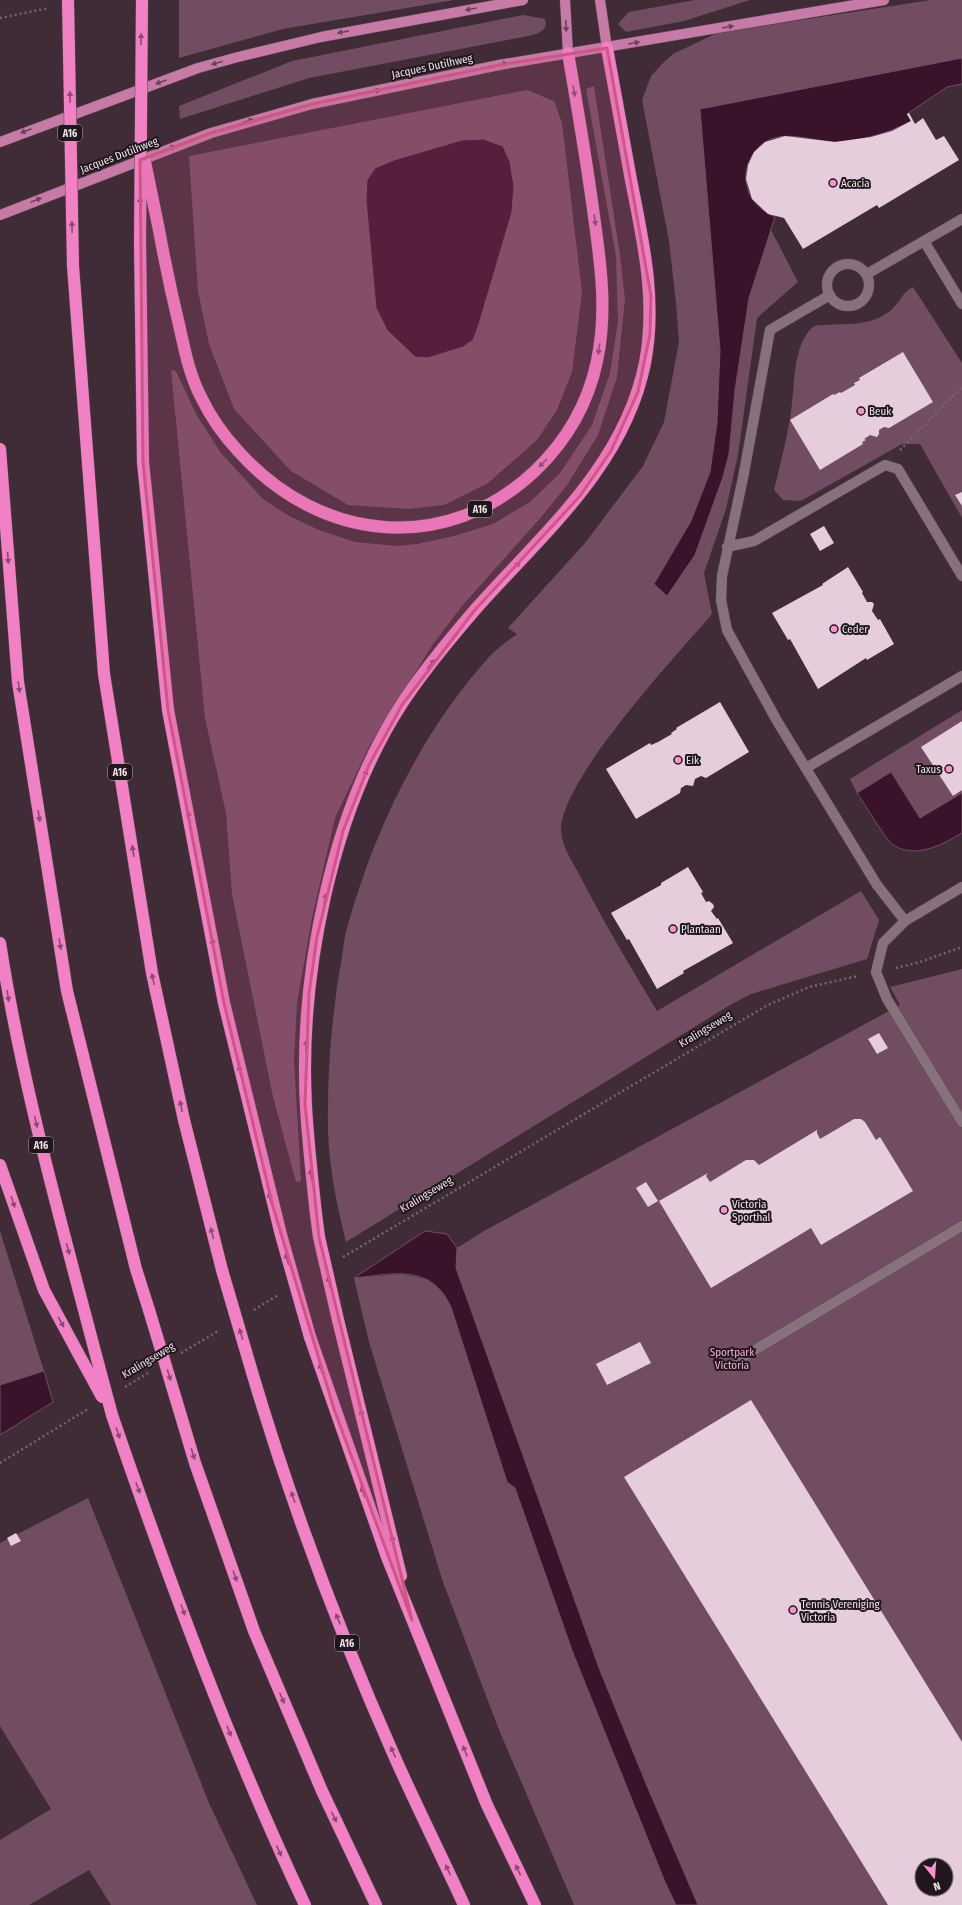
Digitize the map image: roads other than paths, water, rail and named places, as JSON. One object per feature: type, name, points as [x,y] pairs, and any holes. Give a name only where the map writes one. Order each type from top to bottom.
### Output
[{"type":"highway","name":"A16","points":[[68,0],[73,266],[104,674],[152,974],[184,1120],[222,1270],[266,1421],[326,1592],[396,1760],[464,1905]]},
{"type":"highway","name":"A16","points":[[142,0],[140,242],[143,462],[168,710],[224,1003],[281,1235],[310,1337],[379,1535],[412,1620],[487,1804],[535,1905]]},
{"type":"highway","name":"A16","points":[[412,1620],[319,1237],[306,1104],[306,1047],[309,994],[317,937],[328,884],[343,831],[369,765],[402,705],[430,664],[474,611],[580,496],[611,451],[626,420],[641,378],[650,334],[651,296],[644,246],[607,48]]},
{"type":"highway","name":"A16","points":[[140,134],[158,230],[186,357],[200,397],[218,426],[237,450],[264,478],[292,498],[321,512],[351,522],[393,528],[430,526],[465,516],[492,504],[518,487],[563,442],[578,417],[588,392],[597,361],[602,314],[601,268],[586,161],[568,53]]},
{"type":"highway","points":[[0,449],[18,682],[67,991],[136,1269],[196,1463],[254,1631],[322,1791],[376,1905]]},
{"type":"highway","name":"A16","points":[[0,943],[9,1002],[44,1157],[112,1415],[202,1663],[268,1826],[305,1905]]},
{"type":"highway","name":"A16","points":[[0,1165],[44,1290],[112,1415]]},
{"type":"main road","points":[[0,142],[198,68],[238,57],[321,37],[523,0]]},
{"type":"main road","points":[[565,0],[568,53]]},
{"type":"main road","points":[[600,0],[607,48]]},
{"type":"main road","name":"Jacques Dutilhweg","points":[[0,215],[211,133],[261,117],[312,104],[406,84],[568,53],[607,48],[884,0]]},
{"type":"street","points":[[867,274],[962,219]]},
{"type":"street","points":[[924,242],[962,304]]},
{"type":"street","points":[[854,264],[862,268],[867,274],[870,282],[869,290],[865,298],[859,303],[851,306],[843,306],[835,302],[830,296],[827,288],[828,279],[831,272],[838,266],[854,264]]},
{"type":"street","points":[[830,296],[770,330],[743,478],[727,547],[722,576],[721,600],[727,630],[777,721],[877,885],[905,921]]},
{"type":"street","points":[[727,547],[754,541],[885,465],[898,469],[962,576]]},
{"type":"street","points":[[806,768],[962,676]]},
{"type":"street","points":[[962,887],[905,921],[883,943],[876,972],[887,999],[962,1122]]},
{"type":"street","points":[[738,1360],[962,1226]]},
{"type":"place","name":"Acacia","points":[[833,183]]},
{"type":"place","name":"Beuk","points":[[861,411]]},
{"type":"place","name":"Ceder","points":[[834,629]]},
{"type":"place","name":"Eik","points":[[678,760]]},
{"type":"place","name":"Taxus","points":[[949,769]]},
{"type":"place","name":"Plantaan","points":[[673,929]]},
{"type":"place","name":"Victoria Sporthal","points":[[724,1210]]},
{"type":"place","name":"Tennis Vereniging Victoria","points":[[793,1610]]},
{"type":"park label","name":"Sportpark Victoria","points":[[732,1358]]}]
